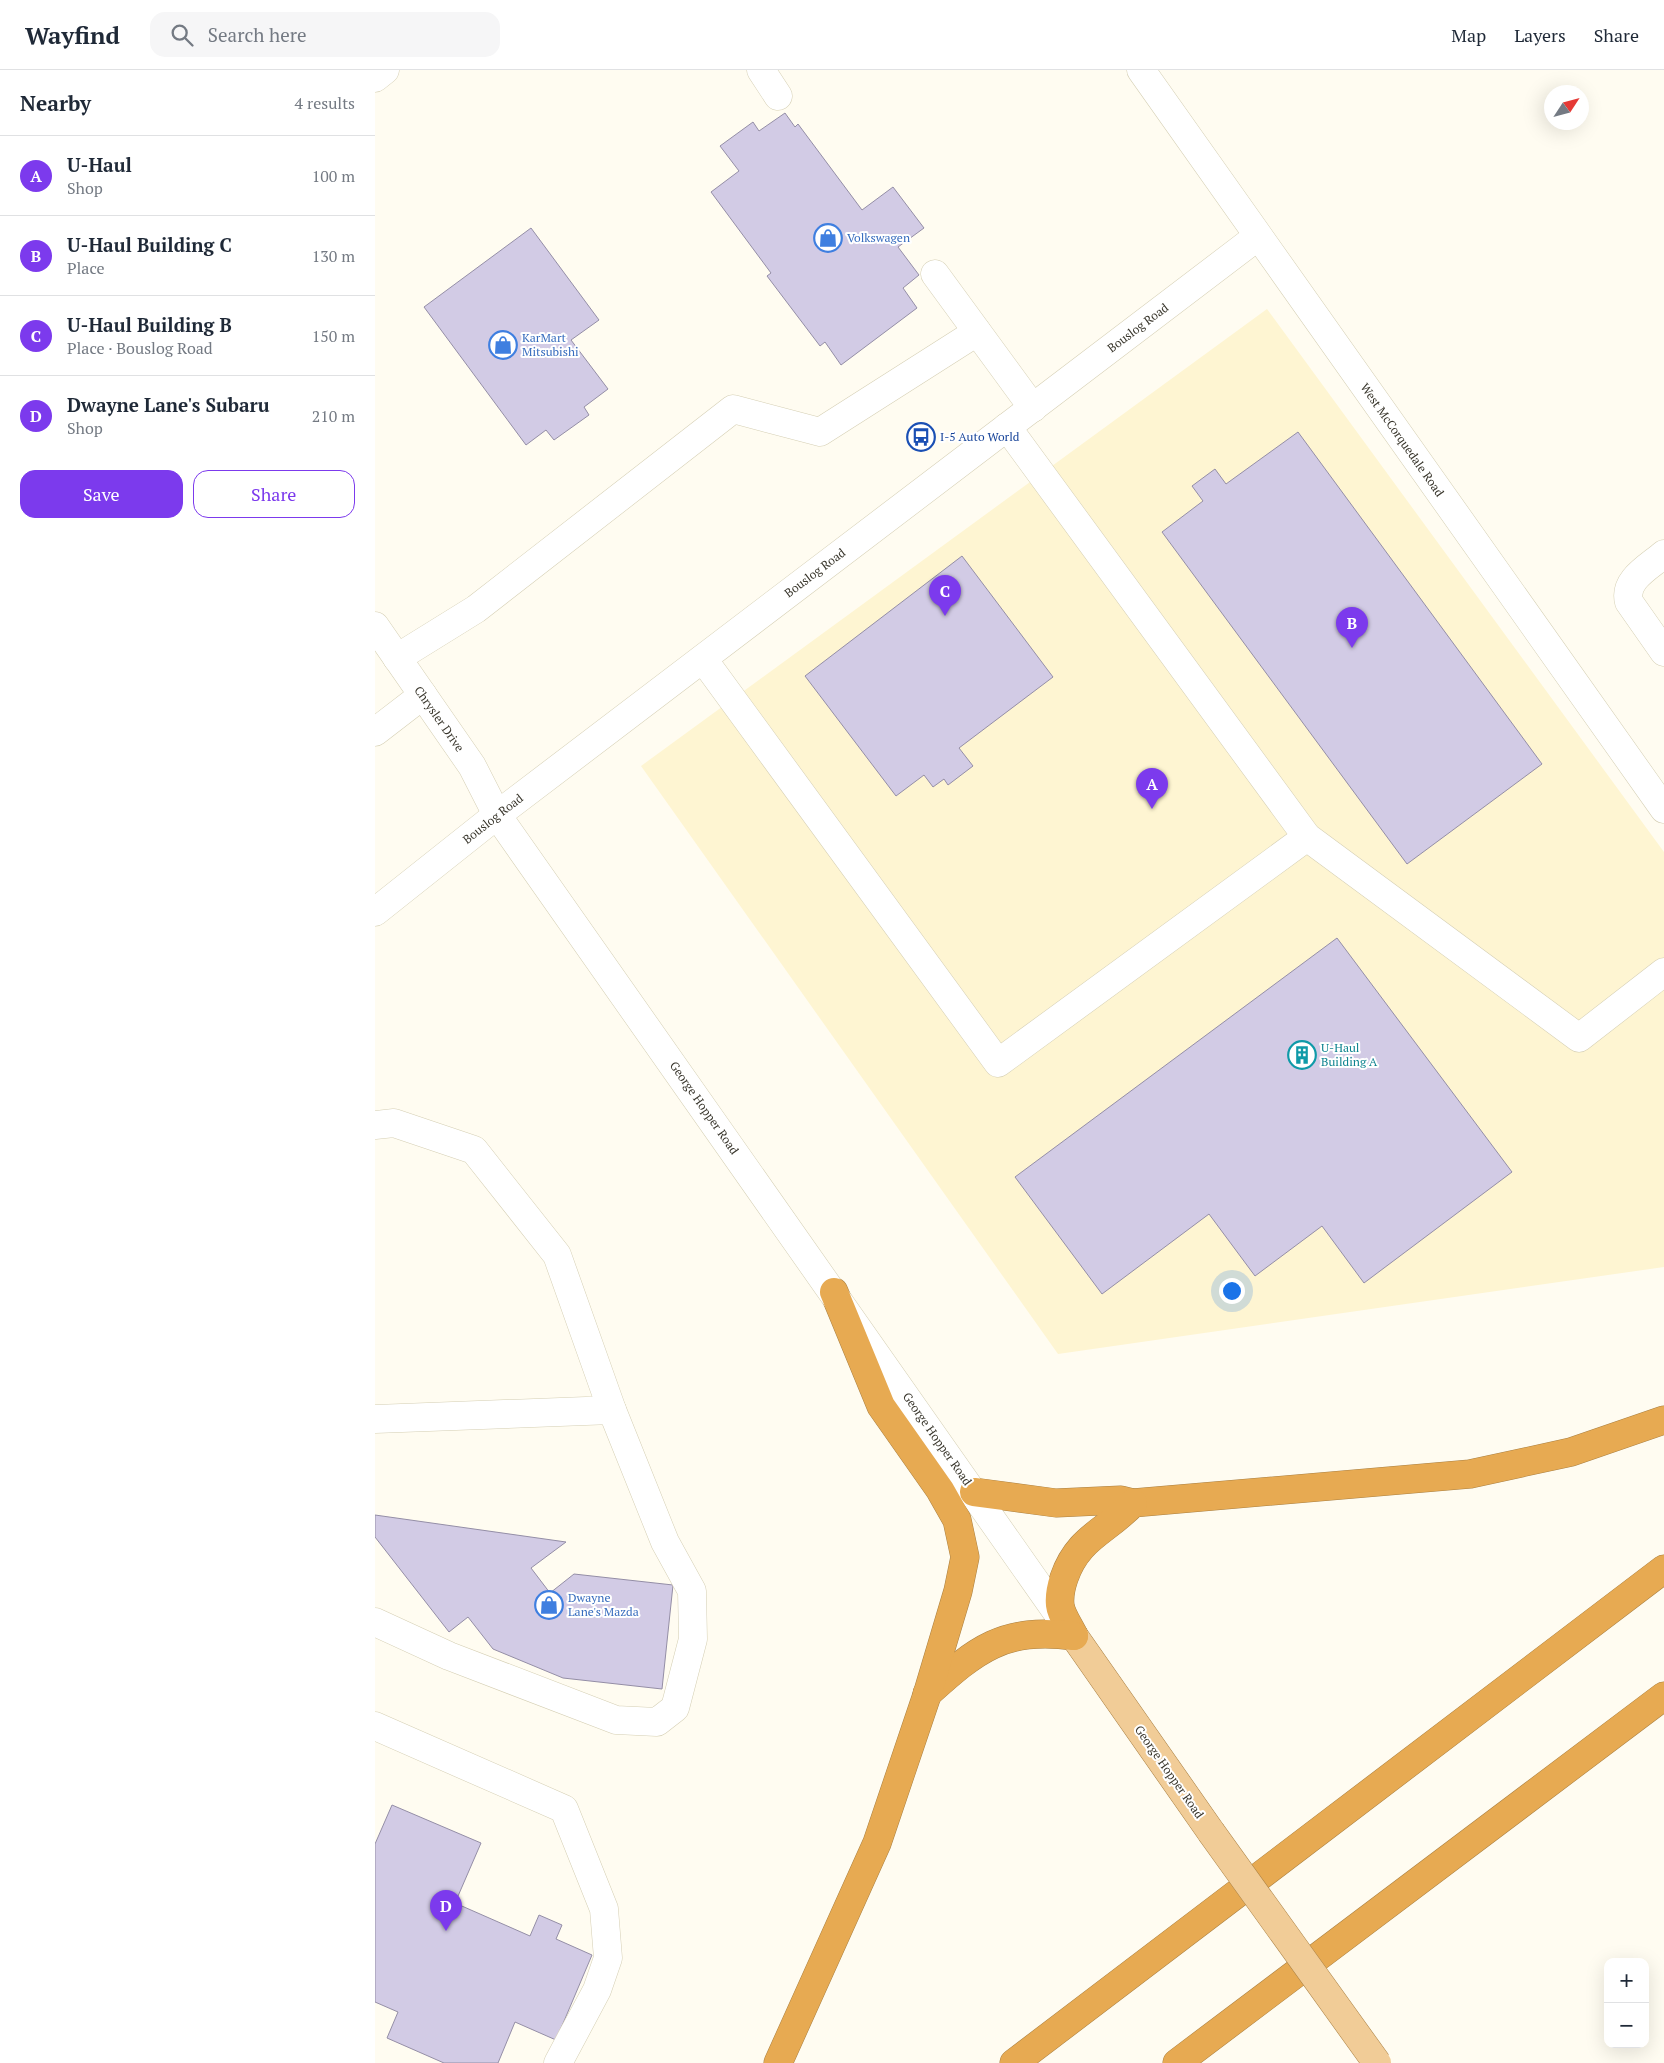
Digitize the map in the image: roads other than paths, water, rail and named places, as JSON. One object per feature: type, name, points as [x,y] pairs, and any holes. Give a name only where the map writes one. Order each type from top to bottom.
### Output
[{"type":"highway","points":[[778,2063],[877,1843],[927,1695],[958,1591],[965,1557],[957,1520],[940,1490],[881,1406],[834,1292]]},
{"type":"highway","points":[[974,1492],[1056,1503],[1121,1500],[1133,1503],[1469,1474],[1571,1452],[1664,1420]]},
{"type":"highway","points":[[1074,1636],[1060,1606],[1061,1588],[1069,1566],[1076,1553],[1089,1539],[1124,1513],[1133,1503]]},
{"type":"highway","points":[[1014,2063],[1664,1569]]},
{"type":"highway","points":[[927,1695],[975,1653],[999,1642],[1020,1635],[1055,1634],[1074,1636]]},
{"type":"highway","points":[[1177,2063],[1664,1696]]},
{"type":"main road","name":"George Hopper Road","points":[[1074,1636],[1211,1832],[1377,2063]]},
{"type":"street","points":[[375,78],[385,70]]},
{"type":"street","points":[[761,70],[778,96]]},
{"type":"street","name":"West McCorquedale Road","points":[[1141,70],[1257,237],[1664,809]]},
{"type":"street","name":"Bouslog Road","points":[[375,912],[497,815],[1257,237]]},
{"type":"street","points":[[935,274],[1033,408]]},
{"type":"street","points":[[397,658],[476,609],[733,410],[820,432],[977,332]]},
{"type":"street","points":[[1007,427],[1307,837],[1579,1038],[1664,972]]},
{"type":"street","points":[[1664,554],[1631,582],[1627,594],[1629,602],[1664,652]]},
{"type":"street","name":"Chrysler Drive","points":[[375,626],[472,766],[497,815]]},
{"type":"street","points":[[703,659],[998,1062],[1307,837]]},
{"type":"street","points":[[375,732],[423,695]]},
{"type":"street","name":"George Hopper Road","points":[[497,815],[1074,1636]]},
{"type":"street","points":[[375,1124],[394,1123],[474,1150],[557,1255],[612,1410],[665,1542],[692,1591],[693,1639],[675,1708],[657,1722],[616,1720],[449,1656],[375,1622]]},
{"type":"street","points":[[375,1419],[612,1410]]},
{"type":"street","points":[[375,1726],[564,1809],[604,1909],[608,1958],[597,1990],[558,2063]]},
{"type":"place","name":"Volkswagen","points":[[828,238]]},
{"type":"place","name":"KarMart Mitsubishi","points":[[503,345]]},
{"type":"place","name":"I-5 Auto World","points":[[921,437]]},
{"type":"place","name":"U-Haul Building B","points":[[945,616]]},
{"type":"place","name":"U-Haul Building C","points":[[1352,648]]},
{"type":"place","name":"U-Haul","points":[[1152,809]]},
{"type":"place","name":"U-Haul Building A","points":[[1302,1055]]},
{"type":"place","name":"Dwayne Lane's Mazda","points":[[549,1605]]},
{"type":"place","name":"Dwayne Lane's Subaru","points":[[446,1931]]}]
